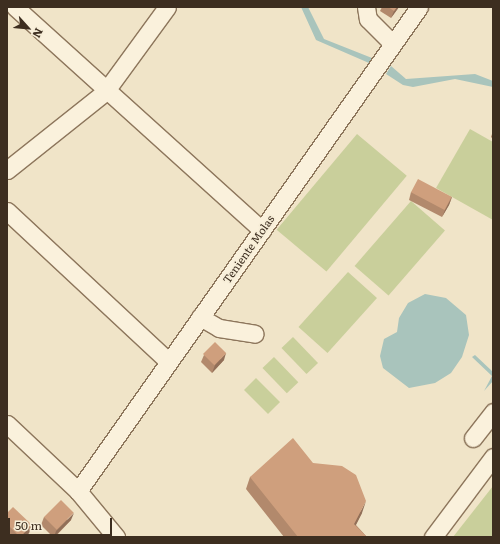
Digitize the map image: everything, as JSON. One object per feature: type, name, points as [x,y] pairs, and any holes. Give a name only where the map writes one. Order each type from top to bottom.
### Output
[{"type":"street","points":[[15,7],[105,92],[262,230]]},
{"type":"street","points":[[7,170],[105,92],[167,7]]},
{"type":"street","points":[[366,7],[368,19],[393,44]]},
{"type":"street","name":"Teniente Molas","points":[[78,491],[168,361],[419,7]]},
{"type":"street","points":[[7,211],[168,361]]},
{"type":"street","points":[[200,317],[219,328],[255,334]]},
{"type":"street","points":[[473,438],[493,412]]},
{"type":"street","points":[[7,424],[78,491],[116,537]]},
{"type":"street","points":[[432,537],[493,457]]},
{"type":"green space","points":[[470,129],[493,142],[493,220],[436,188]]},
{"type":"green space","points":[[357,134],[407,176],[326,272],[277,230]]},
{"type":"green space","points":[[411,201],[445,231],[389,295],[355,266]]},
{"type":"green space","points":[[348,272],[377,298],[327,353],[298,327]]},
{"type":"green space","points":[[293,337],[318,363],[306,374],[281,348]]},
{"type":"green space","points":[[274,357],[298,382],[287,393],[262,368]]},
{"type":"green space","points":[[256,378],[280,402],[268,414],[244,390]]},
{"type":"green space","points":[[493,486],[493,537],[453,537]]},
{"type":"water","points":[[301,7],[308,7],[324,39],[372,58],[369,63],[316,40]]},
{"type":"water","points":[[391,66],[406,79],[475,74],[493,81],[493,87],[455,79],[413,87],[403,85],[386,74]]},
{"type":"water","points":[[425,294],[446,298],[466,315],[469,335],[462,357],[451,373],[435,383],[409,388],[383,368],[380,356],[384,339],[397,332],[399,318],[408,303]]},
{"type":"water","points":[[475,355],[493,372],[493,381],[484,391],[492,376],[472,357]]},
{"type":"building","points":[[388,7],[397,7],[394,11]]},
{"type":"building","points":[[418,179],[452,197],[445,210],[411,192]]},
{"type":"building","points":[[215,342],[226,353],[214,365],[203,354]]},
{"type":"building","points":[[293,438],[313,463],[342,466],[356,475],[366,501],[354,524],[367,537],[298,537],[250,477]]},
{"type":"building","points":[[61,500],[74,513],[57,530],[44,517]]},
{"type":"building","points":[[13,507],[32,525],[20,537],[7,524],[7,513]]}]
